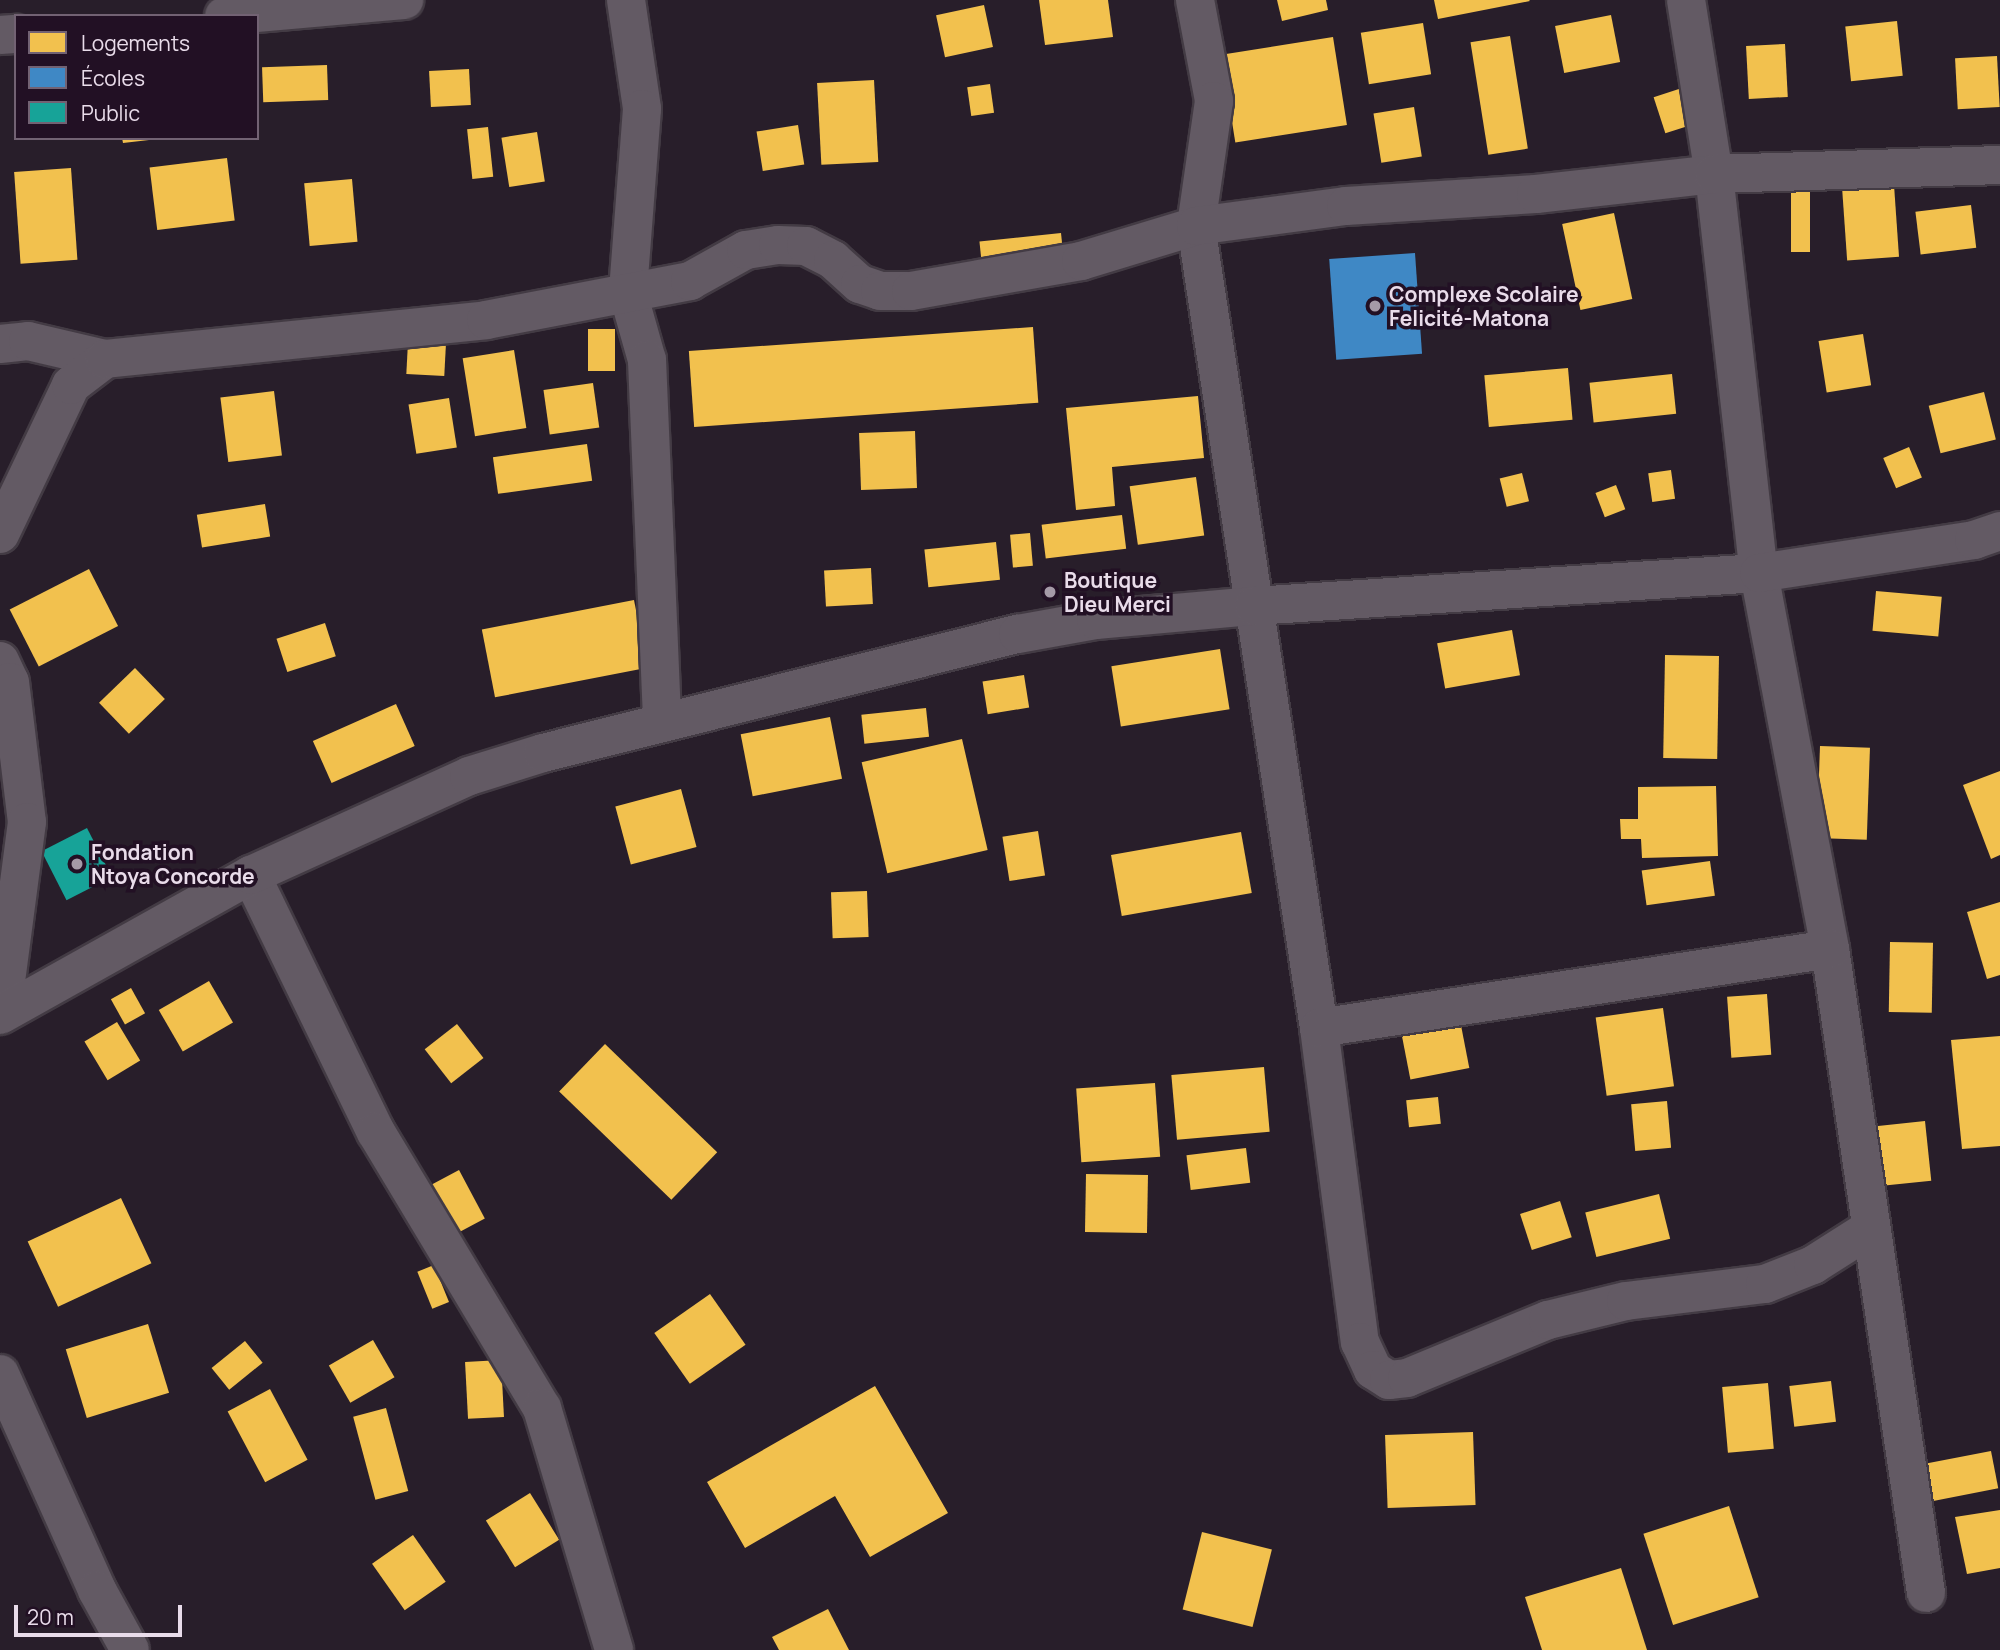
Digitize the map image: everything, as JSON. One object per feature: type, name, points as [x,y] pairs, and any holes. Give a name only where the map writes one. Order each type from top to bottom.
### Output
[{"type":"street","points":[[246,14],[404,0]]},
{"type":"street","points":[[625,0],[642,109],[628,293],[647,359],[662,723]]},
{"type":"street","points":[[1195,0],[1214,101],[1196,226],[1318,1028],[1360,1342],[1373,1370],[1389,1380],[1407,1378],[1548,1320],[1626,1301],[1765,1284],[1792,1276],[1871,1228]]},
{"type":"street","points":[[1685,0],[1714,174],[1759,573],[1830,949],[1926,1593]]},
{"type":"street","points":[[0,344],[28,341],[105,359],[486,320],[690,281],[746,250],[778,245],[806,246],[832,260],[860,284],[880,291],[911,291],[1082,261],[1196,226],[1346,206],[1536,194],[1714,174],[2000,165]]},
{"type":"street","points":[[0,534],[71,385],[105,359]]},
{"type":"street","points":[[1,1014],[251,875],[469,776],[662,723],[1018,634],[1096,620],[1254,606],[1759,573],[1974,540],[2000,531]]},
{"type":"street","points":[[0,661],[10,682],[27,822],[1,1014]]},
{"type":"street","points":[[251,875],[376,1132],[542,1408],[614,1650]]},
{"type":"street","points":[[1318,1028],[1830,949]]},
{"type":"street","points":[[0,1374],[97,1590],[130,1650]]},
{"type":"building: Logements","points":[[1039,0],[1108,0],[1113,37],[1045,45]]},
{"type":"building: Logements","points":[[1277,0],[1326,0],[1328,10],[1282,21]]},
{"type":"building: Logements","points":[[1434,0],[1529,0],[1530,1],[1438,19]]},
{"type":"building: Logements","points":[[984,5],[993,47],[945,57],[936,15]]},
{"type":"building: Logements","points":[[1611,15],[1620,62],[1564,73],[1555,26]]},
{"type":"building: Logements","points":[[1897,21],[1903,76],[1851,81],[1845,26]]},
{"type":"building: Logements","points":[[1423,23],[1431,74],[1369,84],[1361,33]]},
{"type":"building: Logements","points":[[1510,36],[1528,149],[1488,155],[1470,42]]},
{"type":"building: Logements","points":[[1333,37],[1347,125],[1235,143],[1221,55]]},
{"type":"building: Logements","points":[[1785,44],[1788,97],[1749,99],[1746,46]]},
{"type":"building: Logements","points":[[1997,56],[2000,107],[1958,109],[1955,58]]},
{"type":"building: Logements","points":[[327,65],[328,100],[263,102],[262,67]]},
{"type":"building: Logements","points":[[469,69],[471,105],[431,107],[429,71]]},
{"type":"building: Logements","points":[[874,80],[878,162],[821,165],[817,83]]},
{"type":"building: Logements","points":[[990,84],[994,113],[971,116],[967,87]]},
{"type":"building: Logements","points":[[1685,87],[1697,123],[1665,133],[1654,97]]},
{"type":"building: Logements","points":[[1414,107],[1422,156],[1381,163],[1374,113]]},
{"type":"building: Logements","points":[[798,125],[804,165],[763,171],[757,132]]},
{"type":"building: Logements","points":[[488,127],[493,177],[472,179],[467,129]]},
{"type":"building: Logements","points":[[537,132],[545,181],[509,187],[501,138]]},
{"type":"building: Logements","points":[[122,140],[149,140],[123,143]]},
{"type":"building: Logements","points":[[227,158],[235,221],[157,230],[150,168]]},
{"type":"building: Logements","points":[[71,168],[77,260],[21,264],[14,172]]},
{"type":"building: Logements","points":[[352,179],[357,242],[310,246],[304,183]]},
{"type":"building: Logements","points":[[1894,185],[1899,257],[1847,260],[1842,189]]},
{"type":"building: Logements","points":[[1791,187],[1810,187],[1810,252],[1791,252]]},
{"type":"building: Logements","points":[[1971,205],[1976,248],[1921,255],[1915,212]]},
{"type":"building: Logements","points":[[1614,213],[1632,299],[1580,310],[1562,224]]},
{"type":"building: Logements","points":[[1061,233],[1064,260],[982,268],[979,242]]},
{"type":"building: Logements","points":[[1033,327],[1038,403],[694,427],[689,351]]},
{"type":"building: Logements","points":[[588,329],[615,329],[615,371],[588,371]]},
{"type":"building: Logements","points":[[1863,334],[1871,385],[1827,392],[1819,341]]},
{"type":"building: Logements","points":[[408,342],[446,344],[444,376],[406,374]]},
{"type":"building: Logements","points":[[514,350],[526,428],[475,436],[463,358]]},
{"type":"building: Logements","points":[[1568,368],[1573,420],[1489,427],[1484,375]]},
{"type":"building: Logements","points":[[1672,374],[1676,414],[1594,422],[1589,383]]},
{"type":"building: Logements","points":[[593,383],[599,428],[550,435],[543,390]]},
{"type":"building: Logements","points":[[274,391],[282,456],[228,462],[220,398]]},
{"type":"building: Logements","points":[[1984,392],[1996,440],[1941,453],[1929,406]]},
{"type":"building: Logements","points":[[1198,396],[1204,458],[1112,467],[1115,506],[1076,510],[1066,408]]},
{"type":"building: Logements","points":[[449,398],[457,447],[416,454],[409,404]]},
{"type":"building: Logements","points":[[915,431],[917,488],[861,490],[859,433]]},
{"type":"building: Logements","points":[[587,444],[592,481],[498,494],[493,457]]},
{"type":"building: Logements","points":[[1909,447],[1922,477],[1896,488],[1883,458]]},
{"type":"building: Logements","points":[[1671,470],[1675,499],[1652,502],[1648,473]]},
{"type":"building: Logements","points":[[1522,473],[1529,501],[1507,507],[1500,479]]},
{"type":"building: Logements","points":[[1196,477],[1204,535],[1138,545],[1130,486]]},
{"type":"building: Logements","points":[[1616,485],[1625,509],[1605,517],[1595,493]]},
{"type":"building: Logements","points":[[265,504],[270,537],[202,547],[197,515]]},
{"type":"building: Logements","points":[[1122,515],[1126,549],[1046,559],[1042,525]]},
{"type":"building: Logements","points":[[1030,533],[1033,566],[1013,568],[1010,535]]},
{"type":"building: Logements","points":[[996,542],[1000,580],[928,587],[924,550]]},
{"type":"building: Logements","points":[[871,568],[873,604],[826,606],[824,570]]},
{"type":"building: Logements","points":[[89,569],[118,626],[39,666],[10,609]]},
{"type":"building: Logements","points":[[1876,591],[1942,597],[1938,637],[1873,631]]},
{"type":"building: Logements","points":[[634,600],[647,668],[495,697],[482,630]]},
{"type":"building: Logements","points":[[325,623],[336,656],[287,672],[276,639]]},
{"type":"building: Logements","points":[[1512,630],[1520,675],[1445,688],[1437,643]]},
{"type":"building: Logements","points":[[1220,649],[1230,709],[1121,726],[1111,666]]},
{"type":"building: Logements","points":[[1665,655],[1719,656],[1717,759],[1663,758]]},
{"type":"building: Logements","points":[[135,668],[165,699],[129,734],[99,703]]},
{"type":"building: Logements","points":[[1024,675],[1029,708],[988,714],[983,682]]},
{"type":"building: Logements","points":[[396,704],[415,746],[332,783],[313,741]]},
{"type":"building: Logements","points":[[926,708],[929,737],[864,744],[861,715]]},
{"type":"building: Logements","points":[[830,717],[842,779],[753,796],[741,734]]},
{"type":"building: Logements","points":[[962,739],[988,850],[887,873],[862,762]]},
{"type":"building: Logements","points":[[1820,746],[1870,748],[1867,840],[1817,838]]},
{"type":"building: Logements","points":[[2000,771],[2000,855],[1991,859],[1963,785]]},
{"type":"building: Logements","points":[[1716,786],[1718,856],[1642,858],[1641,839],[1621,839],[1620,819],[1638,819],[1638,787]]},
{"type":"building: Logements","points":[[681,789],[697,847],[631,865],[615,807]]},
{"type":"building: Logements","points":[[1038,831],[1045,875],[1009,881],[1002,837]]},
{"type":"building: Logements","points":[[1241,832],[1252,893],[1122,916],[1111,855]]},
{"type":"building: Logements","points":[[1710,861],[1715,896],[1647,905],[1642,871]]},
{"type":"building: Logements","points":[[867,891],[869,937],[833,938],[831,892]]},
{"type":"building: Logements","points":[[2000,902],[2000,975],[1987,979],[1967,912]]},
{"type":"building: Logements","points":[[1890,942],[1933,943],[1932,1013],[1889,1012]]},
{"type":"building: Logements","points":[[209,981],[233,1023],[183,1052],[159,1010]]},
{"type":"building: Logements","points":[[131,988],[145,1013],[125,1025],[111,999]]},
{"type":"building: Logements","points":[[1767,994],[1771,1055],[1731,1058],[1727,997]]},
{"type":"building: Logements","points":[[1663,1008],[1674,1086],[1607,1096],[1596,1017]]},
{"type":"building: Logements","points":[[1459,1015],[1469,1068],[1410,1079],[1400,1026]]},
{"type":"building: Logements","points":[[117,1022],[140,1061],[108,1080],[84,1042]]},
{"type":"building: Logements","points":[[457,1024],[483,1058],[451,1083],[425,1049]]},
{"type":"building: Logements","points":[[2000,1036],[2000,1146],[1962,1149],[1951,1040]]},
{"type":"building: Logements","points":[[605,1044],[717,1152],[671,1200],[559,1091]]},
{"type":"building: Logements","points":[[1264,1067],[1270,1132],[1177,1140],[1171,1075]]},
{"type":"building: Logements","points":[[1155,1083],[1160,1157],[1081,1162],[1076,1089]]},
{"type":"building: Logements","points":[[1438,1097],[1441,1124],[1409,1127],[1406,1100]]},
{"type":"building: Logements","points":[[1667,1101],[1671,1148],[1635,1151],[1631,1104]]},
{"type":"building: Logements","points":[[1925,1121],[1931,1181],[1873,1187],[1866,1127]]},
{"type":"building: Logements","points":[[1246,1148],[1250,1183],[1191,1190],[1186,1155]]},
{"type":"building: Logements","points":[[459,1170],[485,1219],[447,1239],[421,1190]]},
{"type":"building: Logements","points":[[1086,1174],[1148,1175],[1147,1233],[1085,1232]]},
{"type":"building: Logements","points":[[1659,1194],[1670,1239],[1596,1257],[1585,1212]]},
{"type":"building: Logements","points":[[121,1198],[151,1263],[58,1307],[28,1242]]},
{"type":"building: Logements","points":[[1560,1201],[1572,1237],[1532,1250],[1520,1214]]},
{"type":"building: Logements","points":[[434,1265],[449,1302],[432,1309],[417,1272]]},
{"type":"building: Logements","points":[[710,1294],[746,1345],[690,1384],[654,1333]]},
{"type":"building: Logements","points":[[148,1324],[169,1393],[87,1418],[66,1349]]},
{"type":"building: Logements","points":[[373,1340],[394,1377],[350,1403],[329,1366]]},
{"type":"building: Logements","points":[[245,1341],[263,1363],[229,1390],[212,1368]]},
{"type":"building: Logements","points":[[501,1360],[504,1417],[468,1419],[465,1362]]},
{"type":"building: Logements","points":[[1831,1381],[1836,1422],[1794,1427],[1789,1386]]},
{"type":"building: Logements","points":[[1768,1383],[1774,1449],[1728,1453],[1722,1387]]},
{"type":"building: Logements","points":[[875,1386],[948,1513],[870,1557],[835,1496],[745,1548],[707,1482]]},
{"type":"building: Logements","points":[[270,1389],[308,1460],[265,1482],[228,1412]]},
{"type":"building: Logements","points":[[386,1408],[408,1491],[375,1500],[353,1417]]},
{"type":"building: Logements","points":[[1473,1432],[1476,1505],[1388,1508],[1385,1435]]},
{"type":"building: Logements","points":[[1991,1451],[1998,1488],[1930,1502],[1922,1464]]},
{"type":"building: Logements","points":[[530,1493],[559,1540],[515,1567],[486,1521]]},
{"type":"building: Logements","points":[[1729,1506],[1759,1597],[1673,1625],[1643,1534]]},
{"type":"building: Logements","points":[[2000,1510],[2000,1568],[1967,1574],[1955,1517]]},
{"type":"building: Logements","points":[[1202,1532],[1272,1549],[1253,1627],[1183,1610]]},
{"type":"building: Logements","points":[[413,1535],[446,1582],[405,1610],[372,1564]]},
{"type":"building: Logements","points":[[1621,1568],[1647,1650],[1542,1650],[1525,1597]]},
{"type":"building: Logements","points":[[828,1609],[849,1650],[779,1650],[772,1637]]},
{"type":"building: Écoles","name":"Complexe Scolaire Felicité-Matona","points":[[1415,253],[1422,354],[1336,360],[1329,259]]},
{"type":"building: Public","name":"Fondation Ntoya Concorde","points":[[87,828],[112,877],[67,900],[42,851]]},
{"type":"place","name":"Complexe Scolaire Felicité-Matona","points":[[1375,306]]},
{"type":"place","name":"Boutique Dieu Merci","points":[[1050,592]]},
{"type":"place","name":"Fondation Ntoya Concorde","points":[[77,864]]}]
